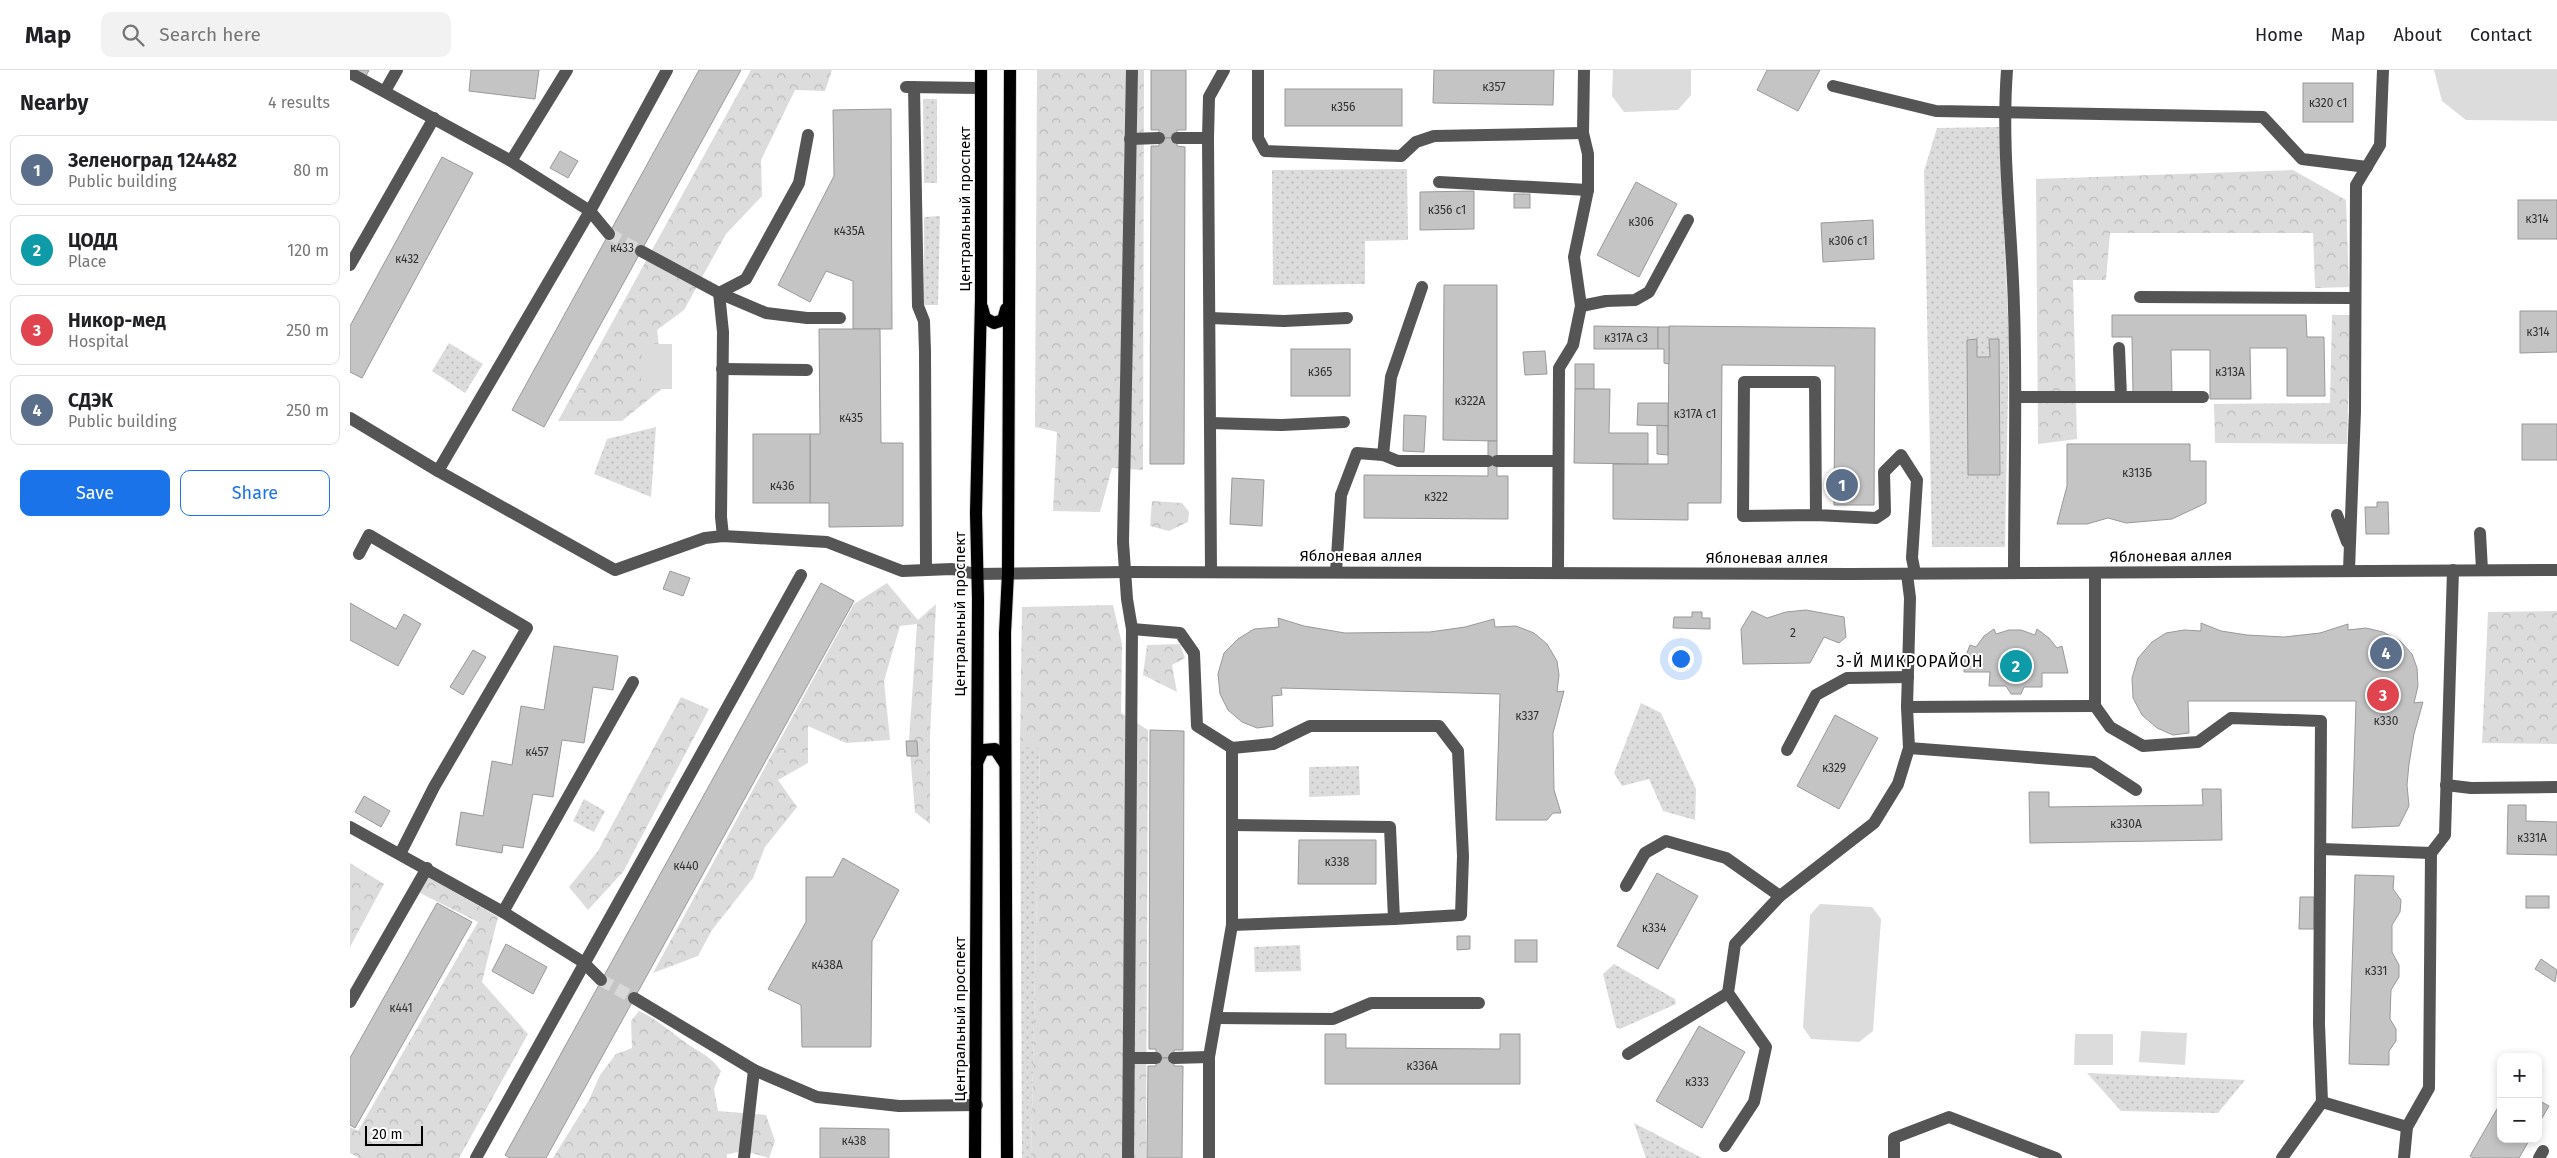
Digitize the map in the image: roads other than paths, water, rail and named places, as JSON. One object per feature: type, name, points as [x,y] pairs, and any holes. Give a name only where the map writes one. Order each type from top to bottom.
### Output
[{"type":"main road","name":"Центральный проспект","points":[[975,1158],[977,1105],[976,574],[981,300],[980,70]]},
{"type":"main road","points":[[1006,1158],[1005,764],[1008,573],[1010,70]]},
{"type":"main road","points":[[981,300],[984,315],[994,323],[1003,320],[1008,302]]},
{"type":"main road","points":[[977,763],[983,750],[995,749],[1005,764]]},
{"type":"street","points":[[385,90],[397,70]]},
{"type":"street","points":[[511,161],[567,70]]},
{"type":"street","points":[[438,471],[590,211],[667,70]]},
{"type":"street","points":[[1128,1158],[1132,629],[1127,599],[1123,542],[1132,70]]},
{"type":"street","points":[[1211,572],[1209,97],[1224,70]]},
{"type":"street","points":[[1258,70],[1258,138],[1265,152],[1401,156],[1416,142],[1434,136],[1583,133]]},
{"type":"street","points":[[1558,572],[1559,368],[1573,346],[1581,306],[1574,257],[1588,190],[1588,154],[1583,133],[1584,70]]},
{"type":"street","points":[[2006,70],[2003,113],[2014,308],[2016,397],[2014,573]]},
{"type":"street","points":[[2349,570],[2355,411],[2356,185],[2380,144],[2383,70]]},
{"type":"street","points":[[350,73],[385,90],[511,161],[590,211],[609,234]]},
{"type":"street","points":[[1833,86],[1936,112],[2264,117],[2302,159],[2367,167]]},
{"type":"street","points":[[926,569],[924,321],[918,306],[910,87],[980,88]]},
{"type":"street","points":[[350,265],[434,118]]},
{"type":"street","points":[[719,293],[746,279],[799,182],[808,135]]},
{"type":"street","points":[[1130,139],[1159,138]]},
{"type":"street","points":[[1177,138],[1208,138]]},
{"type":"street","points":[[1440,182],[1588,190]]},
{"type":"street","points":[[1581,306],[1606,301],[1635,300],[1649,292],[1688,220]]},
{"type":"street","points":[[641,251],[719,293],[766,313],[807,318],[840,318]]},
{"type":"street","points":[[1384,455],[1391,377],[1422,287]]},
{"type":"street","points":[[719,293],[723,332],[721,517],[723,536]]},
{"type":"street","points":[[2140,297],[2356,298]]},
{"type":"street","points":[[1210,318],[1284,321],[1347,318]]},
{"type":"street","points":[[2119,348],[2121,397]]},
{"type":"street","points":[[722,369],[807,370]]},
{"type":"street","points":[[1725,1146],[1754,1102],[1766,1047],[1728,993],[1734,944],[1780,896],[1874,823],[1898,784],[1909,748],[1906,707],[1917,480],[1901,455],[1884,472],[1885,512],[1876,518],[1816,515],[1744,516],[1744,382],[1815,382],[1816,515]]},
{"type":"street","points":[[2016,397],[2203,396]]},
{"type":"street","name":"Яблоневая аллея","points":[[350,418],[438,471],[615,570],[705,538],[723,536],[827,542],[902,571],[952,569],[976,574],[1126,572],[2095,574],[2349,570],[2557,570]]},
{"type":"street","points":[[1210,423],[1282,425],[1344,422]]},
{"type":"street","points":[[1336,572],[1341,495],[1357,453],[1384,455],[1398,461],[1558,461]]},
{"type":"street","points":[[2337,515],[2349,549]]},
{"type":"street","points":[[2480,533],[2482,570]]},
{"type":"street","points":[[359,554],[369,535],[527,628],[434,787],[400,854]]},
{"type":"street","points":[[2404,1158],[2406,1127],[2429,1088],[2431,853],[2445,836],[2453,570]]},
{"type":"street","points":[[2095,574],[2095,706],[2110,727],[2143,746],[2198,742],[2232,718],[2321,721],[2318,1024],[2322,1102],[2282,1158]]},
{"type":"street","points":[[476,1158],[583,962],[801,575]]},
{"type":"street","points":[[1132,629],[1180,633],[1194,653],[1197,726],[1232,748],[1273,744],[1310,726],[1439,726],[1458,751],[1463,856],[1461,915],[1232,925]]},
{"type":"street","points":[[1787,750],[1816,695],[1847,678],[1908,677]]},
{"type":"street","points":[[503,912],[633,682]]},
{"type":"street","points":[[1906,707],[2095,706]]},
{"type":"street","points":[[1209,1158],[1209,1057],[1232,925],[1232,748]]},
{"type":"street","points":[[1909,748],[2093,762],[2136,790]]},
{"type":"street","points":[[2446,785],[2471,788],[2557,787]]},
{"type":"street","points":[[1232,825],[1390,827],[1394,919]]},
{"type":"street","points":[[350,827],[427,868],[503,912],[583,962],[602,980]]},
{"type":"street","points":[[1626,886],[1645,853],[1666,841],[1726,858],[1780,896]]},
{"type":"street","points":[[2321,849],[2431,853]]},
{"type":"street","points":[[350,1002],[427,868]]},
{"type":"street","points":[[1628,1054],[1728,993]]},
{"type":"street","points":[[634,998],[754,1070],[817,1097],[899,1106],[977,1105]]},
{"type":"street","points":[[1216,1018],[1333,1019],[1371,1003],[1479,1003]]},
{"type":"street","points":[[1174,1058],[1209,1057]]},
{"type":"street","points":[[1130,1058],[1156,1058]]},
{"type":"street","points":[[744,1158],[754,1070]]},
{"type":"street","points":[[2322,1102],[2406,1127]]},
{"type":"street","points":[[1894,1158],[1894,1138],[1949,1118],[2056,1158]]},
{"type":"tunnel","points":[[609,234],[641,251]]},
{"type":"tunnel","points":[[601,980],[634,998]]},
{"type":"place","name":"Зеленоград 124482","points":[[1842,485]]},
{"type":"place","name":"СДЭК","points":[[2386,653]]},
{"type":"place","name":"ЦОДД","points":[[2016,666]]},
{"type":"place","name":"Никор-мед","points":[[2383,695]]},
{"type":"district","name":"3-Й МИКРОРАЙОН","points":[[1910,661]]}]
